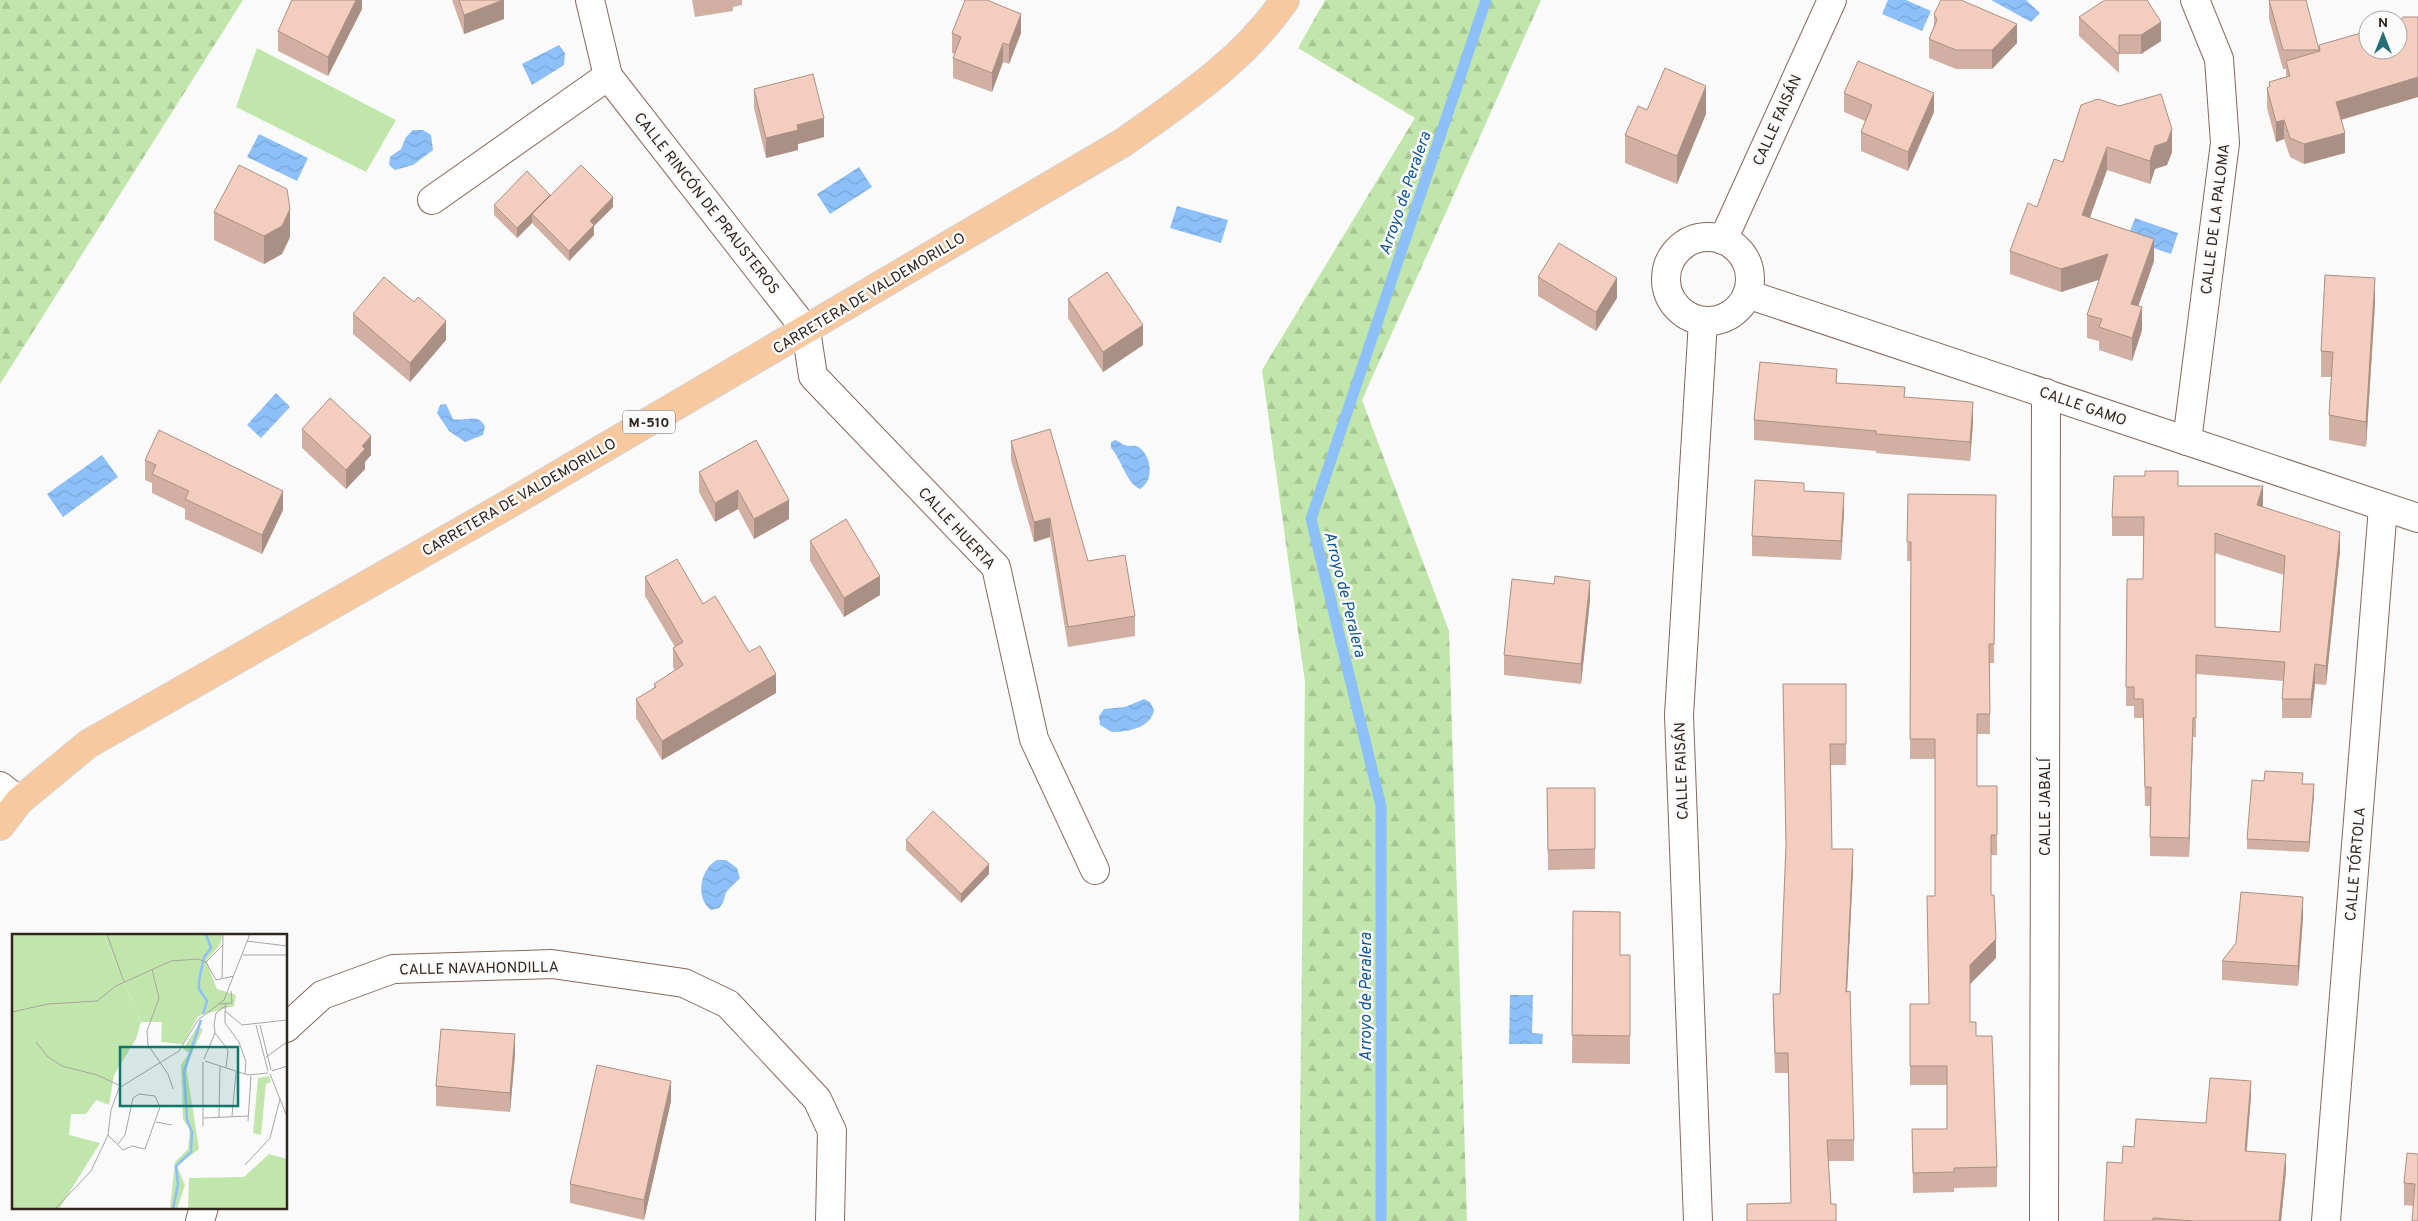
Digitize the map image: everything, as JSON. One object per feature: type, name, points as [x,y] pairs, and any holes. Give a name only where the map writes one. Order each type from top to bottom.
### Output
[{"type":"main road","name":"CARRETERA DE VALDEMORILLO","points":[[0,826],[10,794],[88,744],[507,505],[1124,142],[1210,81],[1269,24],[1285,0]]},
{"type":"street","name":"CALLE RINCÓN DE PRAUSTEROS","points":[[590,0],[608,76],[806,330]]},
{"type":"street","name":"CALLE FAISÁN","points":[[1723,240],[1832,0]]},
{"type":"street","name":"CALLE DE LA PALOMA","points":[[2187,441],[2225,143],[2219,59],[2195,0]]},
{"type":"street","points":[[432,200],[608,76]]},
{"type":"street","points":[[1706,237],[1723,240],[1737,249],[1746,262],[1750,278],[1747,294],[1737,309],[1721,318],[1703,321],[1686,315],[1673,303],[1666,286],[1667,269],[1674,252],[1688,241],[1706,237]]},
{"type":"street","name":"CALLE GAMO","points":[[1747,294],[2418,518]]},
{"type":"street","name":"CALLE FAISÁN","points":[[1698,1221],[1679,715],[1703,321]]},
{"type":"street","name":"CALLE HUERTA","points":[[806,330],[813,376],[996,567],[1034,739],[1095,870]]},
{"type":"street","name":"CALLE JABALÍ","points":[[2044,1221],[2046,393]]},
{"type":"street","name":"CALLE TÓRTOLA","points":[[2326,1221],[2383,507]]},
{"type":"street","name":"CALLE NAVAHONDILLA","points":[[288,1026],[322,995],[393,969],[552,964],[684,983],[728,1004],[817,1099],[832,1131],[830,1221]]},
{"type":"street","points":[[200,1221],[204,1208]]},
{"type":"green space","points":[[0,0],[243,0],[0,384]]},
{"type":"green space","points":[[1325,0],[1541,0],[1362,400],[1449,631],[1467,1221],[1299,1221],[1305,682],[1262,370],[1415,118],[1298,48]]},
{"type":"green space","points":[[257,48],[396,120],[366,172],[236,107]]},
{"type":"water","points":[[1888,0],[1906,0],[1931,11],[1922,31],[1882,14]]},
{"type":"water","points":[[1991,0],[2026,0],[2040,13],[2031,22]]},
{"type":"water","points":[[559,45],[565,53],[564,65],[532,85],[522,64]]},
{"type":"water","points":[[413,130],[423,130],[431,135],[433,150],[413,165],[395,170],[389,165],[390,157],[401,149],[406,137]]},
{"type":"water","points":[[259,134],[308,158],[297,181],[247,157]]},
{"type":"water","points":[[859,167],[872,187],[830,214],[817,194]]},
{"type":"water","points":[[1177,206],[1228,220],[1221,243],[1170,228]]},
{"type":"water","points":[[2135,218],[2178,233],[2171,254],[2127,239]]},
{"type":"water","points":[[276,393],[290,407],[261,438],[247,425]]},
{"type":"water","points":[[446,404],[453,419],[471,418],[482,422],[485,427],[483,435],[465,442],[449,431],[437,413],[440,405]]},
{"type":"water","points":[[1115,440],[1125,445],[1138,447],[1144,452],[1150,469],[1148,481],[1140,489],[1131,482],[1111,448],[1111,442]]},
{"type":"water","points":[[102,455],[118,477],[63,517],[47,494]]},
{"type":"water","points":[[1144,699],[1150,702],[1154,710],[1152,716],[1144,725],[1132,730],[1112,732],[1100,725],[1099,716],[1104,709],[1125,707]]},
{"type":"water","points":[[717,860],[726,860],[737,868],[740,878],[726,892],[723,903],[719,908],[711,910],[706,905],[701,891],[703,877],[711,864]]},
{"type":"water","points":[[1510,995],[1533,995],[1532,1033],[1543,1034],[1542,1044],[1509,1044]]},
{"type":"building","points":[[292,0],[356,0],[328,57],[278,31]]},
{"type":"building","points":[[459,0],[503,0],[464,15]]},
{"type":"building","points":[[965,0],[987,0],[1021,14],[1009,45],[1003,43],[992,73],[953,58],[961,37],[952,33]]},
{"type":"building","points":[[1941,0],[1961,0],[2017,24],[1992,50],[1956,50],[1929,39],[1937,20],[1934,14]]},
{"type":"building","points":[[2105,0],[2147,0],[2161,22],[2141,35],[2119,35],[2119,54],[2079,17]]},
{"type":"building","points":[[2269,0],[2306,0],[2319,50],[2283,50]]},
{"type":"building","points":[[2408,17],[2418,17],[2418,77],[2336,102],[2345,133],[2304,144],[2290,138],[2284,120],[2276,122],[2267,88],[2270,86],[2269,82],[2290,76],[2286,61],[2320,51],[2319,45],[2358,34],[2358,60],[2408,60]]},
{"type":"building","points":[[1858,61],[1934,93],[1908,152],[1861,132],[1872,105],[1844,93]]},
{"type":"building","points":[[1665,68],[1706,86],[1677,156],[1625,135],[1638,106],[1647,110]]},
{"type":"building","points":[[813,74],[824,118],[797,125],[798,130],[766,138],[754,89]]},
{"type":"building","points":[[2161,94],[2172,129],[2167,142],[2155,146],[2150,161],[2107,147],[2082,215],[2154,239],[2131,304],[2142,307],[2132,338],[2099,327],[2102,319],[2087,315],[2108,254],[2061,269],[2010,251],[2028,203],[2037,207],[2054,159],[2063,162],[2081,105],[2098,99],[2119,106]]},
{"type":"building","points":[[239,165],[287,189],[290,209],[282,226],[264,236],[214,212]]},
{"type":"building","points":[[581,165],[613,197],[590,221],[594,225],[569,251],[532,214]]},
{"type":"building","points":[[527,171],[550,195],[517,228],[494,205]]},
{"type":"building","points":[[1559,243],[1617,278],[1596,312],[1538,277]]},
{"type":"building","points":[[1107,272],[1143,325],[1103,352],[1068,299]]},
{"type":"building","points":[[2325,275],[2375,278],[2366,422],[2329,415],[2333,352],[2321,351]]},
{"type":"building","points":[[384,277],[414,302],[418,297],[446,321],[410,363],[353,314]]},
{"type":"building","points":[[1760,362],[1837,369],[1836,383],[1905,387],[1904,397],[1973,402],[1970,442],[1876,434],[1876,431],[1754,420]]},
{"type":"building","points":[[330,398],[371,436],[362,446],[365,449],[346,470],[302,429]]},
{"type":"building","points":[[1050,429],[1088,561],[1125,555],[1135,616],[1068,627],[1050,518],[1034,522],[1011,441]]},
{"type":"building","points":[[159,430],[283,491],[262,535],[185,499],[189,491],[152,474],[156,465],[145,460]]},
{"type":"building","points":[[756,440],[789,500],[754,519],[738,490],[715,503],[699,472]]},
{"type":"building","points":[[2145,471],[2178,471],[2178,486],[2263,486],[2257,505],[2340,532],[2326,666],[2315,664],[2311,699],[2282,699],[2285,662],[2196,655],[2196,718],[2193,718],[2189,838],[2150,837],[2151,787],[2145,787],[2143,699],[2134,699],[2134,687],[2126,687],[2127,579],[2143,579],[2144,517],[2112,517],[2114,476],[2145,476]],"holes":[[[2215,533],[2285,556],[2280,632],[2215,627]]]},
{"type":"building","points":[[1755,480],[1804,483],[1804,491],[1844,493],[1841,541],[1752,536]]},
{"type":"building","points":[[1908,494],[1996,495],[1994,644],[1989,644],[1990,714],[1977,714],[1977,786],[1997,786],[1997,835],[1991,835],[1991,895],[1994,895],[1996,939],[1970,965],[1970,1022],[1976,1022],[1976,1036],[1992,1036],[1997,1167],[1954,1168],[1954,1172],[1913,1173],[1912,1129],[1947,1129],[1947,1066],[1910,1066],[1910,1004],[1929,1004],[1927,896],[1935,896],[1935,739],[1910,739],[1911,542],[1907,542]]},
{"type":"building","points":[[846,519],[880,576],[844,598],[810,541]]},
{"type":"building","points":[[677,559],[703,604],[715,596],[749,652],[760,646],[776,674],[662,741],[636,699],[656,687],[654,684],[683,665],[673,648],[683,642],[645,577]]},
{"type":"building","points":[[1555,576],[1590,581],[1581,664],[1504,655],[1512,579],[1554,584]]},
{"type":"building","points":[[1783,684],[1846,684],[1846,744],[1830,744],[1832,849],[1853,849],[1846,992],[1850,991],[1854,1140],[1827,1140],[1831,1204],[1836,1204],[1836,1221],[1747,1221],[1747,1204],[1791,1203],[1788,1053],[1775,1053],[1773,994],[1780,994],[1786,845]]},
{"type":"building","points":[[2265,771],[2303,773],[2302,784],[2314,784],[2309,842],[2247,839],[2252,780],[2264,781]]},
{"type":"building","points":[[1547,788],[1595,788],[1595,849],[1548,850]]},
{"type":"building","points":[[933,811],[989,864],[961,894],[906,840]]},
{"type":"building","points":[[2241,892],[2303,897],[2298,966],[2222,961],[2236,943]]},
{"type":"building","points":[[1573,911],[1620,912],[1620,955],[1630,955],[1630,1036],[1572,1035]]},
{"type":"building","points":[[441,1029],[515,1034],[510,1093],[436,1086]]},
{"type":"building","points":[[597,1065],[671,1081],[644,1200],[570,1184]]},
{"type":"building","points":[[2210,1078],[2251,1081],[2245,1151],[2286,1154],[2279,1221],[2194,1221],[2153,1218],[2153,1221],[2104,1221],[2107,1162],[2122,1163],[2123,1146],[2134,1147],[2136,1119],[2206,1123]]},
{"type":"building","points":[[2407,1153],[2418,1154],[2418,1221],[2412,1221],[2415,1184],[2404,1183]]},
{"type":"waterway","name":"Arroyo de Peralera","points":[[1381,1221],[1381,806],[1311,519],[1486,0]]}]
